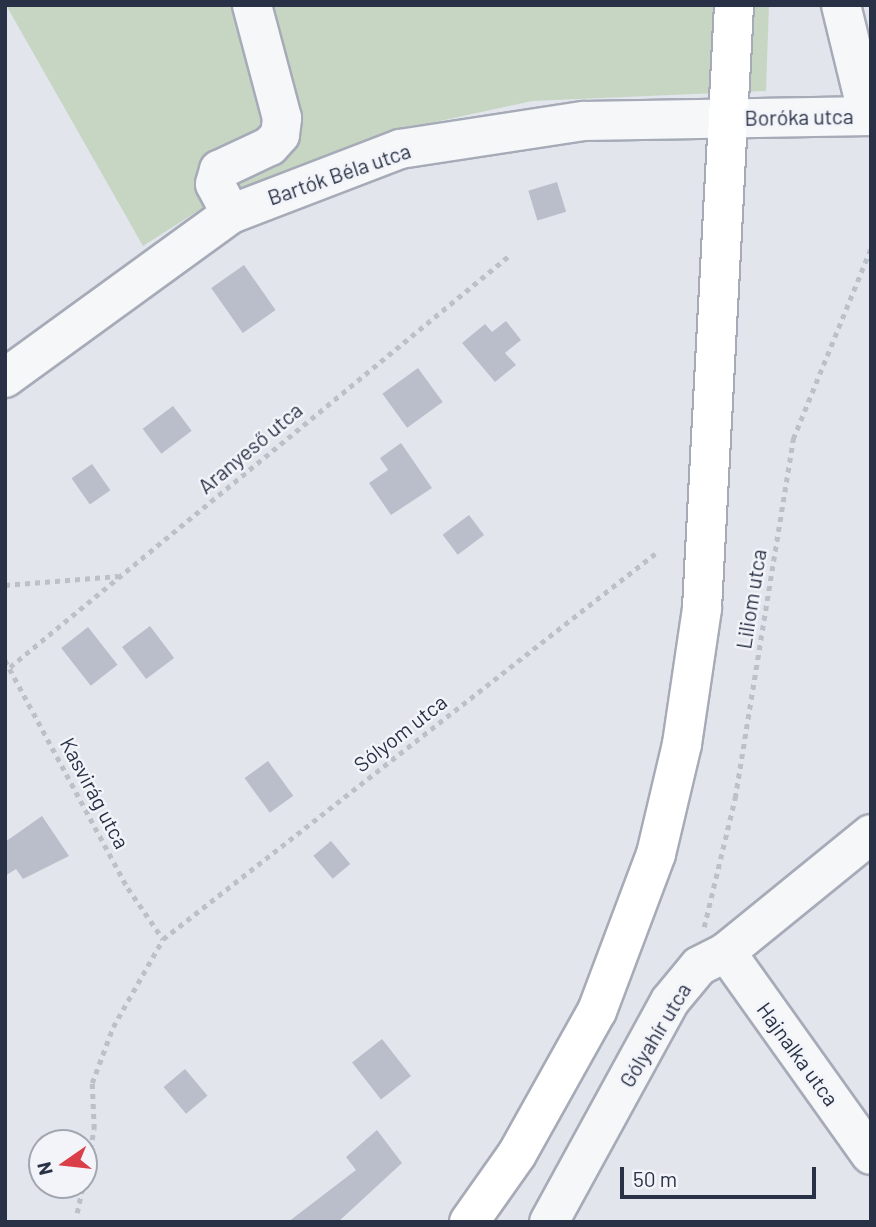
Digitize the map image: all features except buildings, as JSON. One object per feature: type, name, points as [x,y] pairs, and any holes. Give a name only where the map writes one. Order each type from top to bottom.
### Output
[{"type":"main road","points":[[470,1222],[517,1154],[597,1011],[668,808],[702,608],[734,5]]},
{"type":"street","points":[[231,214],[215,184],[219,170],[270,146],[280,135],[282,118],[252,5]]},
{"type":"street","points":[[841,5],[869,116]]},
{"type":"street","name":"Boróka utca","points":[[727,118],[869,116]]},
{"type":"street","name":"Bartók Béla utca","points":[[5,378],[231,214],[400,149],[497,130],[727,118]]},
{"type":"street","name":"Gólyahír utca","points":[[549,1222],[670,1000],[712,959],[871,834]]},
{"type":"street","name":"Hajnalka utca","points":[[712,959],[871,1155]]},
{"type":"path","name":"Liliom utca","points":[[712,959],[793,439],[871,248]]},
{"type":"path","name":"Aranyeső utca","points":[[10,667],[511,254]]},
{"type":"path","name":"Sólyom utca","points":[[163,939],[656,553]]},
{"type":"path","points":[[5,585],[121,576]]},
{"type":"path","name":"Kasvirág utca","points":[[5,660],[128,888],[163,939]]},
{"type":"path","points":[[94,1129],[92,1083],[113,1027],[163,939]]},
{"type":"path","points":[[77,1213],[80,1199]]},
{"type":"green space","points":[[6,5],[769,5],[766,91],[532,101],[398,130],[221,196],[143,246]]}]
